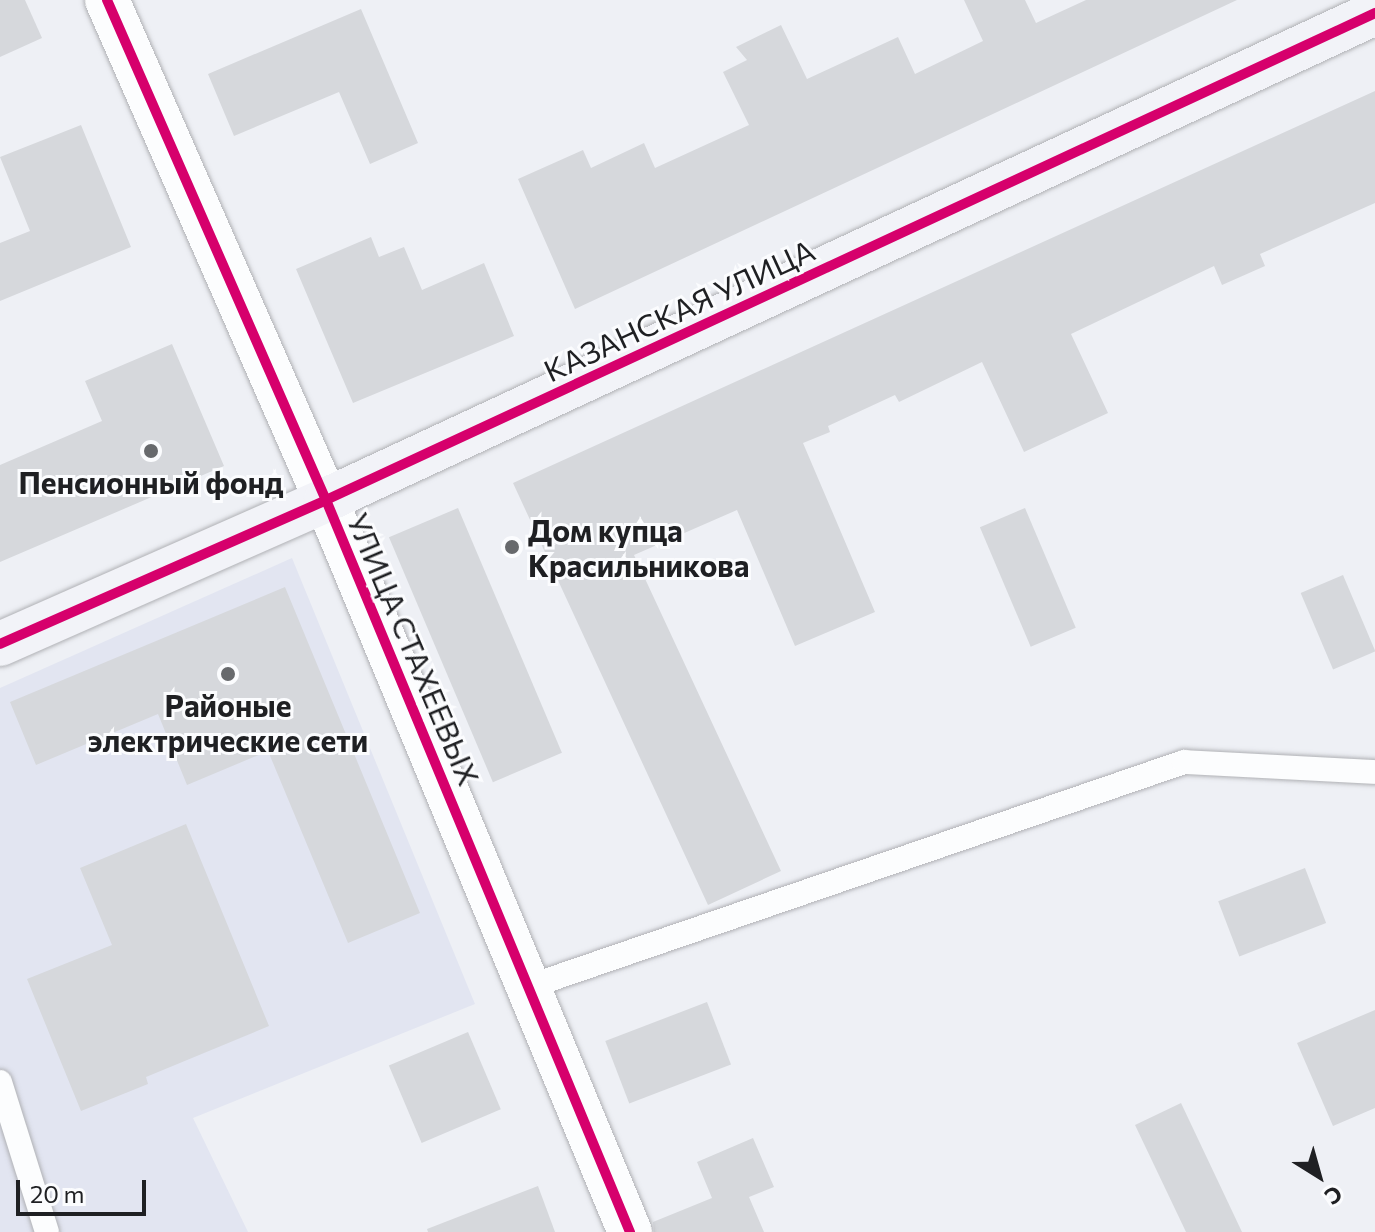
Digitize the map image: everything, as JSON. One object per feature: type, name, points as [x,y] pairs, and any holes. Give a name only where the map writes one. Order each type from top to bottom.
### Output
[{"type":"street","name":"УЛИЦА СТАХЕЕВЫХ","points":[[107,0],[326,500],[630,1232]]},
{"type":"street","name":"КАЗАНСКАЯ УЛИЦА","points":[[0,644],[326,500],[1375,13]]},
{"type":"lane","points":[[528,987],[1184,762],[1375,772]]},
{"type":"lane","points":[[0,1082],[47,1232]]},
{"type":"shaded area","points":[[292,558],[475,1004],[193,1118],[248,1232],[0,1232],[0,688]]},
{"type":"building","points":[[0,0],[25,0],[42,38],[0,57]]},
{"type":"building","points":[[964,0],[1025,0],[1036,23],[1086,0],[1237,0],[575,309],[518,179],[583,150],[591,168],[644,143],[655,168],[749,125],[723,72],[747,60],[736,47],[781,25],[807,79],[898,37],[915,74],[983,41]]},
{"type":"building","points":[[361,9],[418,143],[370,164],[339,92],[234,136],[208,74]]},
{"type":"building","points":[[1375,91],[1375,203],[1260,254],[1265,266],[1222,285],[1214,266],[1071,334],[1108,413],[1024,452],[982,362],[899,402],[895,395],[828,426],[830,432],[803,443],[875,612],[795,646],[737,510],[634,555],[781,871],[708,905],[513,483]]},
{"type":"building","points":[[81,125],[131,247],[0,301],[0,243],[30,231],[0,157]]},
{"type":"building","points":[[371,237],[379,257],[404,247],[422,290],[484,263],[514,336],[353,403],[296,269]]},
{"type":"building","points":[[172,344],[224,466],[0,562],[0,465],[102,421],[85,381]]},
{"type":"building","points":[[458,508],[562,753],[493,782],[389,537]]},
{"type":"building","points":[[1025,508],[1076,628],[1031,647],[980,527]]},
{"type":"building","points":[[1343,575],[1375,652],[1333,669],[1301,593]]},
{"type":"building","points":[[285,587],[420,913],[348,943],[268,751],[187,785],[158,714],[36,765],[10,702]]},
{"type":"building","points":[[186,824],[269,1026],[146,1077],[148,1084],[81,1111],[27,979],[112,945],[80,868]]},
{"type":"building","points":[[1305,868],[1326,923],[1239,956],[1218,901]]},
{"type":"building","points":[[707,1002],[731,1065],[629,1104],[605,1041]]},
{"type":"building","points":[[1375,1010],[1375,1108],[1333,1126],[1297,1043]]},
{"type":"building","points":[[468,1032],[501,1109],[422,1143],[389,1066]]},
{"type":"building","points":[[1181,1103],[1242,1232],[1186,1232],[1135,1125]]},
{"type":"building","points":[[753,1138],[774,1187],[749,1197],[764,1232],[654,1232],[653,1222],[712,1198],[697,1162]]},
{"type":"building","points":[[538,1186],[555,1232],[428,1232],[427,1229]]},
{"type":"cycle path","points":[[107,0],[326,500],[630,1232]]},
{"type":"cycle path","points":[[0,644],[326,500],[1375,13]]},
{"type":"place","name":"Пенсионный фонд","points":[[151,451]]},
{"type":"place","name":"Дом купца Красильникова","points":[[512,547]]},
{"type":"place","name":"Районые электрические сети","points":[[228,674]]}]
